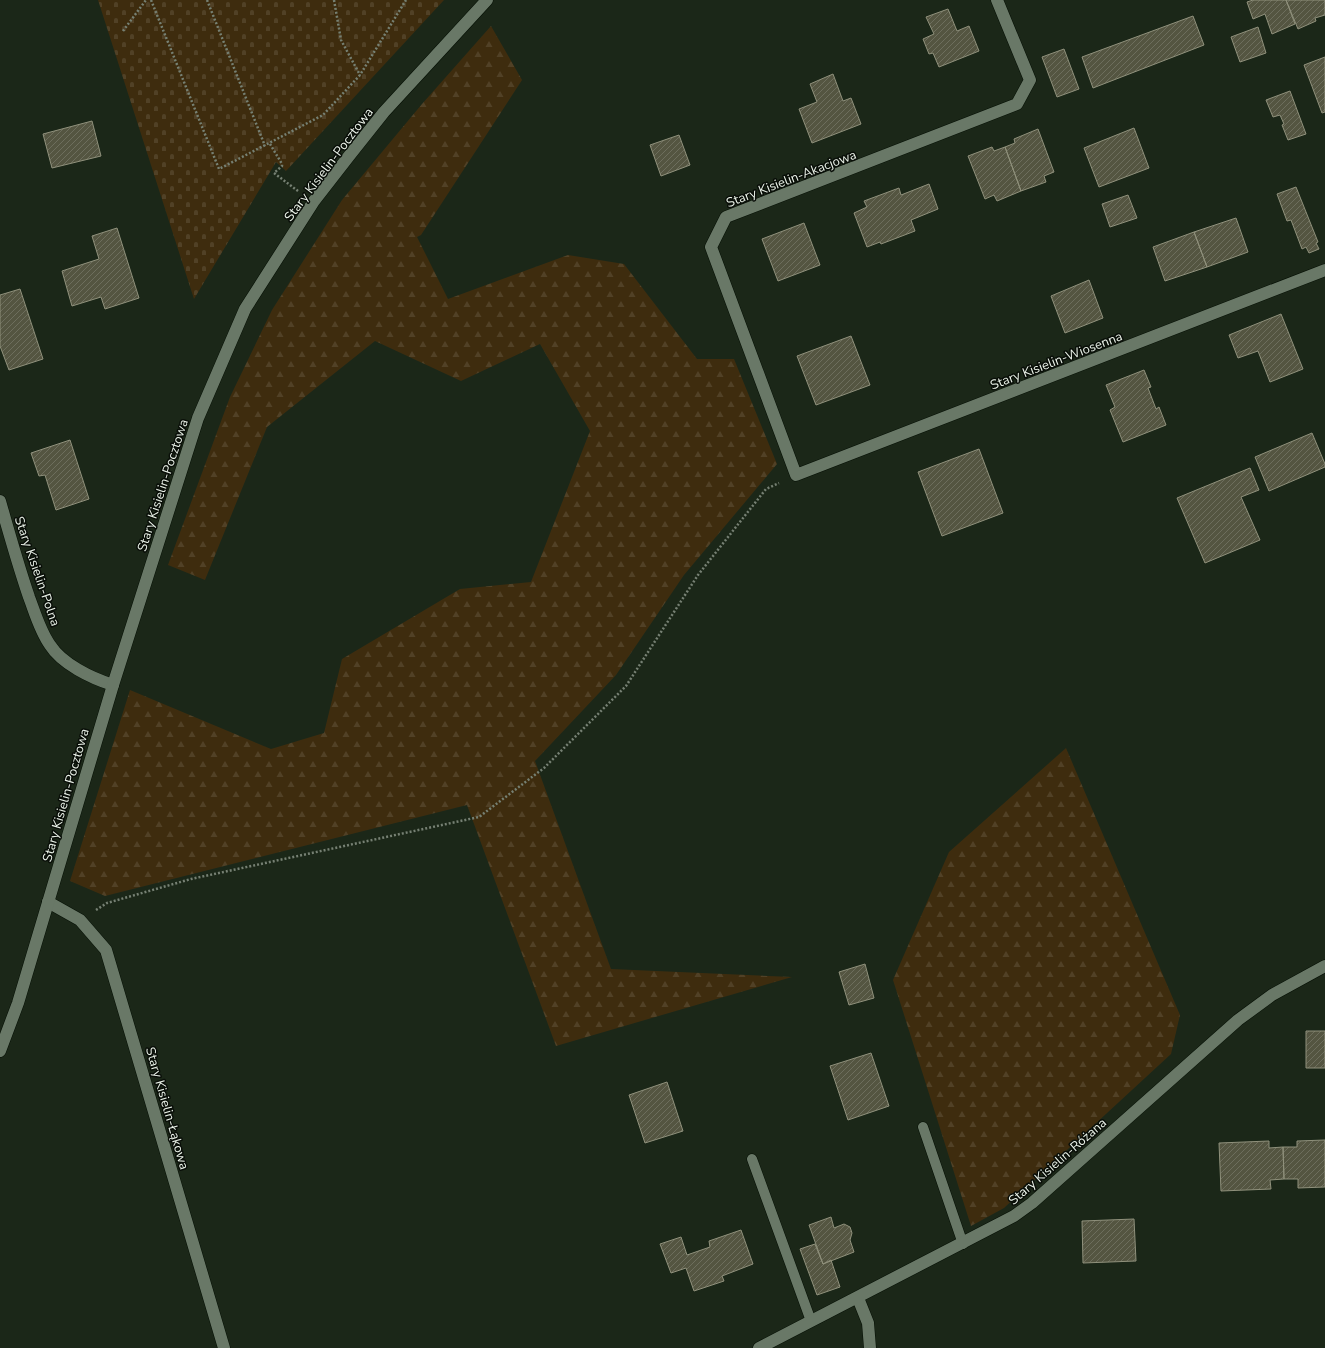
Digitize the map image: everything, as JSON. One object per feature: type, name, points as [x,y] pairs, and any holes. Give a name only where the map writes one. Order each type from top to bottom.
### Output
[{"type":"street","name":"Stary Kisielin-Pocztowa","points":[[0,1051],[18,1002],[113,685],[198,418],[245,309],[314,201],[349,156],[384,112],[487,0]]},
{"type":"street","name":"Stary Kisielin-Akacjowa","points":[[796,475],[711,247],[726,217],[1017,104],[1030,80],[997,0]]},
{"type":"street","name":"Stary Kisielin-Wiosenna","points":[[796,475],[1325,270]]},
{"type":"street","name":"Stary Kisielin-Polna","points":[[0,501],[34,610],[50,645],[68,663],[98,680],[113,685]]},
{"type":"street","name":"Stary Kisielin-Łąkowa","points":[[48,902],[80,920],[106,950],[224,1348]]},
{"type":"street","name":"Stary Kisielin-Różana","points":[[759,1348],[963,1244],[1014,1216],[1032,1203],[1238,1020],[1272,995],[1325,966]]},
{"type":"street","points":[[858,1298],[868,1323],[870,1348]]},
{"type":"lane","points":[[923,1127],[963,1244]]},
{"type":"lane","points":[[752,1159],[811,1321]]},
{"type":"path","points":[[122,31],[146,0]]},
{"type":"path","points":[[151,0],[219,169],[270,144],[323,115],[360,75],[406,0]]},
{"type":"path","points":[[207,0],[265,146]]},
{"type":"path","points":[[334,0],[341,40],[360,75]]},
{"type":"path","points":[[270,144],[282,164],[282,166],[274,173],[298,192]]},
{"type":"path","points":[[80,920],[107,903],[191,879],[479,817],[544,768],[626,686],[698,575],[766,489],[796,475]]},
{"type":"green space","points":[[98,0],[444,0],[286,171],[276,162],[194,299]]},
{"type":"green space","points":[[491,26],[522,80],[421,235],[417,237],[448,299],[568,255],[624,264],[697,359],[734,359],[777,464],[684,575],[616,675],[535,761],[611,969],[792,977],[556,1046],[467,805],[105,896],[70,881],[130,690],[271,749],[324,733],[342,659],[460,589],[531,582],[590,431],[540,344],[461,381],[375,341],[267,427],[205,580],[168,565],[230,397],[272,310],[342,200],[422,104]]},
{"type":"green space","points":[[1066,748],[1180,1015],[1171,1054],[1004,1208],[971,1226],[893,980],[949,852]]},
{"type":"building","points":[[1253,0],[1286,0],[1295,24],[1272,34],[1265,14],[1253,19],[1247,2]]},
{"type":"building","points":[[1286,0],[1325,0],[1325,15],[1315,18],[1316,21],[1298,29]]},
{"type":"building","points":[[948,9],[957,31],[969,26],[979,51],[939,67],[933,53],[929,54],[923,39],[934,34],[926,17]]},
{"type":"building","points":[[1193,16],[1204,45],[1093,88],[1082,57]]},
{"type":"building","points":[[1258,27],[1266,53],[1240,62],[1231,37]]},
{"type":"building","points":[[1064,49],[1079,89],[1057,97],[1042,57]]},
{"type":"building","points":[[1325,57],[1325,112],[1322,113],[1304,65]]},
{"type":"building","points":[[833,74],[843,101],[851,98],[861,124],[812,143],[799,109],[817,102],[810,84]]},
{"type":"building","points":[[1290,91],[1306,134],[1288,140],[1280,115],[1273,117],[1266,100]]},
{"type":"building","points":[[92,121],[101,156],[52,168],[43,134]]},
{"type":"building","points":[[1134,128],[1149,168],[1099,187],[1084,148]]},
{"type":"building","points":[[1038,129],[1054,172],[1044,176],[1046,182],[1021,191],[1005,147],[1015,143],[1014,139]]},
{"type":"building","points":[[679,135],[690,165],[661,176],[650,145]]},
{"type":"building","points":[[992,147],[994,151],[1005,147],[1021,191],[997,201],[994,195],[985,199],[968,156]]},
{"type":"building","points":[[929,184],[938,209],[911,220],[915,231],[881,244],[880,242],[867,247],[854,213],[867,207],[864,201],[899,188],[901,195]]},
{"type":"building","points":[[1296,187],[1318,242],[1316,243],[1319,249],[1309,253],[1306,247],[1302,249],[1291,220],[1287,221],[1277,194]]},
{"type":"building","points":[[1128,195],[1137,218],[1110,227],[1102,204]]},
{"type":"building","points":[[1236,218],[1248,252],[1207,267],[1194,232]]},
{"type":"building","points":[[804,223],[820,265],[778,281],[762,239]]},
{"type":"building","points":[[117,228],[139,298],[105,309],[101,297],[72,306],[62,271],[99,259],[92,236]]},
{"type":"building","points":[[1194,232],[1207,267],[1165,281],[1153,247]]},
{"type":"building","points":[[1089,280],[1103,318],[1065,333],[1051,296]]},
{"type":"building","points":[[20,289],[43,359],[9,370],[0,346],[0,295]]},
{"type":"building","points":[[1281,314],[1303,369],[1270,382],[1258,351],[1238,358],[1229,335]]},
{"type":"building","points":[[851,336],[870,385],[816,405],[797,356]]},
{"type":"building","points":[[1144,370],[1151,387],[1148,388],[1156,409],[1159,407],[1166,425],[1123,442],[1110,410],[1115,407],[1106,385]]},
{"type":"building","points":[[1312,433],[1325,467],[1269,491],[1255,457]]},
{"type":"building","points":[[70,440],[89,499],[56,510],[45,475],[39,476],[31,453]]},
{"type":"building","points":[[979,449],[1003,513],[942,536],[918,472]]},
{"type":"building","points":[[1250,468],[1259,490],[1241,497],[1260,540],[1205,563],[1177,498]]},
{"type":"building","points":[[865,964],[874,998],[849,1005],[839,972]]},
{"type":"building","points":[[1306,1031],[1325,1031],[1325,1068],[1306,1068]]},
{"type":"building","points":[[871,1053],[889,1106],[848,1120],[830,1066]]},
{"type":"building","points":[[667,1082],[683,1131],[645,1143],[629,1095]]},
{"type":"building","points":[[1325,1140],[1325,1187],[1298,1188],[1298,1179],[1284,1179],[1283,1147],[1297,1147],[1297,1141]]},
{"type":"building","points":[[1269,1141],[1269,1148],[1283,1147],[1284,1179],[1270,1180],[1271,1189],[1221,1191],[1219,1143]]},
{"type":"building","points":[[831,1217],[834,1228],[844,1224],[850,1227],[852,1233],[850,1240],[854,1252],[823,1264],[809,1225]]},
{"type":"building","points":[[1134,1219],[1136,1261],[1083,1263],[1082,1221]]},
{"type":"building","points":[[741,1230],[753,1264],[722,1276],[724,1281],[694,1291],[686,1268],[671,1273],[660,1244],[681,1237],[687,1255],[710,1247],[709,1241]]},
{"type":"building","points":[[815,1244],[823,1264],[831,1260],[840,1287],[817,1295],[800,1249]]}]
